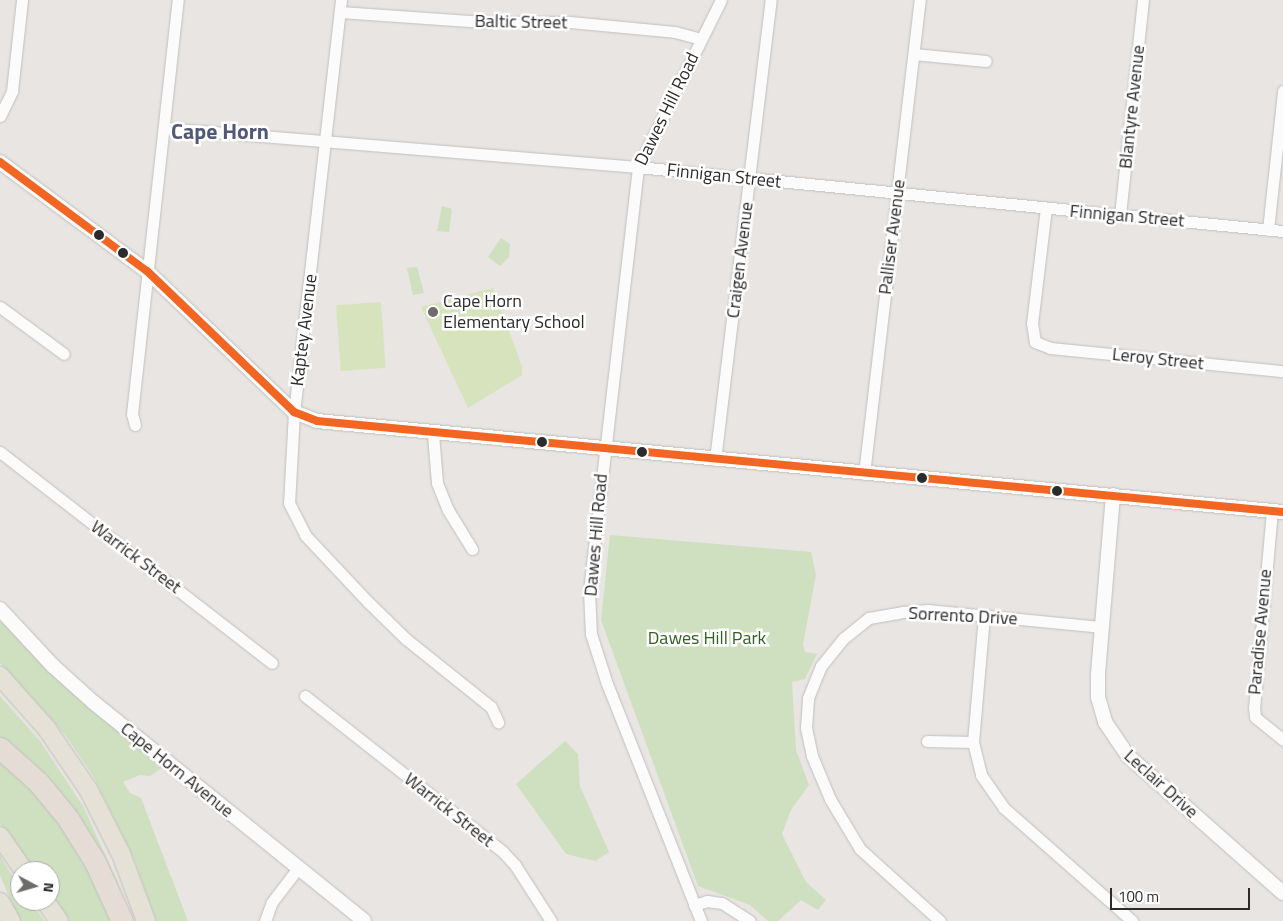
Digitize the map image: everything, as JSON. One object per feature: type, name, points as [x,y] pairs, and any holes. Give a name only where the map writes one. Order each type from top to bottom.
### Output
[{"type":"highway","points":[[0,748],[38,782],[67,817],[95,862],[122,921]]},
{"type":"main road","points":[[0,676],[47,729],[88,789],[122,854],[146,921]]},
{"type":"main road","points":[[0,836],[17,861]]},
{"type":"main road","points":[[0,902],[10,921]]},
{"type":"street","points":[[0,116],[12,91],[22,0]]},
{"type":"street","points":[[135,425],[132,414],[178,0]]},
{"type":"street","name":"Kaptey Avenue","points":[[341,0],[294,412],[288,491],[291,510],[300,529],[406,639],[491,707],[498,722]]},
{"type":"street","name":"Dawes Hill Road","points":[[701,921],[607,684],[591,634],[589,591],[638,167],[721,0]]},
{"type":"street","name":"Craigen Avenue","points":[[715,460],[751,179],[771,0]]},
{"type":"street","name":"Palliser Avenue","points":[[864,474],[920,0]]},
{"type":"street","name":"Blantyre Avenue","points":[[1120,215],[1143,0]]},
{"type":"street","name":"Baltic Street","points":[[340,12],[484,22],[570,22],[675,32],[701,39]]},
{"type":"street","points":[[914,54],[986,61]]},
{"type":"street","points":[[1268,230],[1283,91]]},
{"type":"street","name":"Finnigan Street","points":[[164,128],[638,167],[1283,231]]},
{"type":"street","points":[[0,162],[147,271],[294,412],[329,423],[864,474],[1113,495],[1278,512]]},
{"type":"street","name":"Leroy Street","points":[[1046,208],[1032,323],[1035,342],[1051,348],[1283,371]]},
{"type":"street","points":[[0,308],[64,354]]},
{"type":"street","points":[[433,434],[437,482],[448,510],[472,549]]},
{"type":"street","name":"Warrick Street","points":[[0,452],[32,480],[148,564],[272,663]]},
{"type":"street","name":"Leclair Drive","points":[[1113,495],[1098,698],[1116,741],[1136,764],[1283,893]]},
{"type":"street","name":"Paradise Avenue","points":[[1278,512],[1254,707],[1255,717],[1283,740]]},
{"type":"street","name":"Cape Horn Avenue","points":[[0,609],[53,666],[93,702],[364,921]]},
{"type":"street","name":"Sorrento Drive","points":[[940,921],[872,860],[851,838],[812,756],[806,728],[807,707],[821,666],[844,638],[869,618],[915,610],[1102,627]]},
{"type":"street","points":[[984,616],[973,742],[981,775],[994,798],[1132,921]]},
{"type":"street","name":"Warrick Street","points":[[305,696],[503,852],[522,874],[551,921]]},
{"type":"street","points":[[927,741],[973,742]]},
{"type":"street","points":[[265,921],[272,902],[298,868]]},
{"type":"street","points":[[694,904],[707,901],[722,903],[750,921]]},
{"type":"green space","points":[[442,206],[452,209],[449,232],[437,231]]},
{"type":"green space","points":[[501,238],[510,244],[509,257],[500,266],[488,257]]},
{"type":"green space","points":[[417,267],[424,293],[413,295],[407,268]]},
{"type":"green space","points":[[493,288],[522,366],[522,375],[468,408],[421,307]]},
{"type":"green space","points":[[381,302],[386,368],[341,371],[336,305]]},
{"type":"green space","name":"Dawes Hill Park","points":[[610,535],[811,552],[816,575],[803,644],[805,652],[817,654],[805,679],[792,682],[796,750],[809,785],[791,810],[782,834],[806,882],[826,900],[818,910],[801,900],[778,921],[768,921],[750,905],[698,886],[601,620]]},
{"type":"green space","points":[[0,621],[163,767],[150,776],[140,775],[123,782],[130,793],[141,798],[188,921],[156,921],[134,859],[93,776],[66,736],[0,663]]},
{"type":"green space","points":[[0,696],[40,741],[83,806],[122,892],[37,768],[0,737]]},
{"type":"green space","points":[[565,741],[578,754],[580,786],[609,852],[595,861],[566,854],[516,784]]},
{"type":"green space","points":[[0,760],[22,778],[70,837],[114,921],[67,921],[60,911],[60,861],[25,861],[0,824]]},
{"type":"green space","points":[[0,855],[10,872],[10,899],[0,875]]},
{"type":"green space","points":[[15,911],[37,911],[45,921],[19,921]]},
{"type":"transit line","points":[[0,162],[147,271],[294,412],[317,421],[1283,512]]},
{"type":"place","name":"Cape Horn Elementary School","points":[[433,312]]},
{"type":"district","name":"Cape Horn","points":[[220,132]]}]
